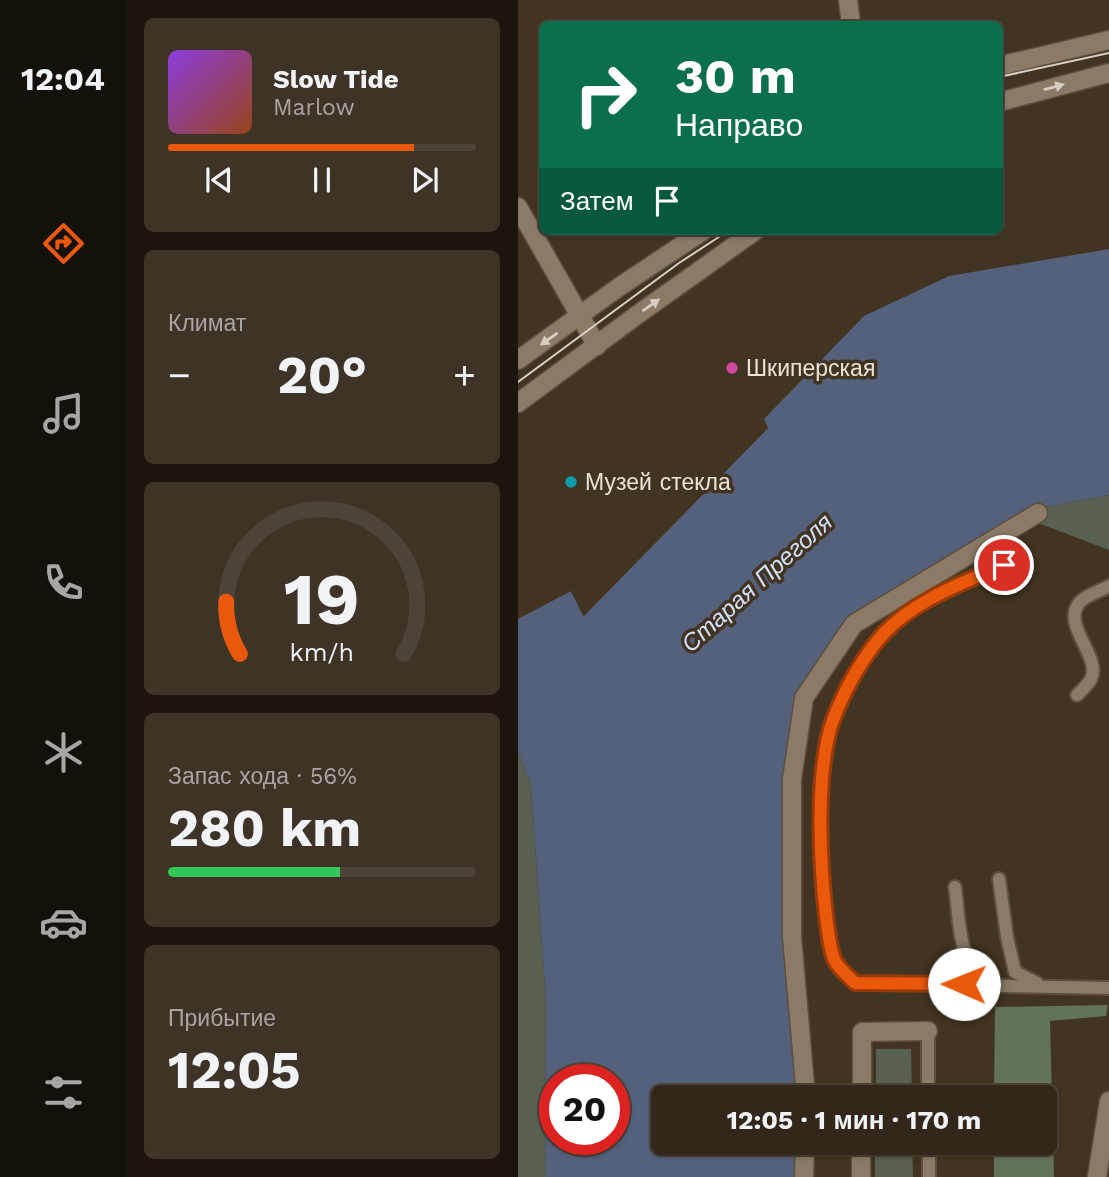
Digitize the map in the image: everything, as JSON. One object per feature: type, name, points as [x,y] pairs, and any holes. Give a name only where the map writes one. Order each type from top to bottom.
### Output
[{"type":"street","points":[[848,0],[851,21]]},
{"type":"street","points":[[1003,65],[1109,40]]},
{"type":"street","points":[[1003,101],[1109,73]]},
{"type":"street","points":[[518,207],[597,346]]},
{"type":"street","points":[[518,360],[697,235]]},
{"type":"street","points":[[518,403],[749,235]]},
{"type":"street","points":[[805,1085],[792,924],[792,779],[804,698],[855,624],[1038,513]]},
{"type":"street","points":[[862,1085],[862,1032],[928,1031]]},
{"type":"street","points":[[1097,1177],[1106,1137],[1109,1101]]},
{"type":"street","points":[[804,1177],[805,1155]]},
{"type":"street","points":[[861,1155],[861,1177]]},
{"type":"lane","points":[[1004,565],[923,603],[886,632],[861,663],[845,691],[832,722],[825,753],[821,832],[822,879],[834,960],[855,983],[1109,988]]},
{"type":"lane","points":[[1077,695],[1091,681],[1094,670],[1093,662],[1078,631],[1075,615],[1080,602],[1109,586]]},
{"type":"lane","points":[[999,879],[1015,972],[1044,985]]},
{"type":"lane","points":[[955,887],[966,955],[972,970],[979,978],[992,984]]},
{"type":"lane","points":[[928,1031],[928,1085]]},
{"type":"lane","points":[[929,1155],[929,1177]]},
{"type":"green space","points":[[1109,495],[1109,550],[1038,523],[1023,511]]},
{"type":"green space","points":[[518,751],[531,785],[546,1002],[546,1064],[539,1064],[539,1155],[545,1155],[545,1177],[518,1177]]},
{"type":"green space","points":[[1108,1005],[1106,1016],[1050,1021],[1052,1085],[994,1085],[995,1007]]},
{"type":"green space","points":[[876,1049],[911,1049],[912,1085],[876,1085]]},
{"type":"green space","points":[[875,1155],[912,1155],[913,1177],[875,1177]]},
{"type":"green space","points":[[994,1155],[1053,1155],[1054,1177],[994,1177]]},
{"type":"water","name":"Старая Преголя","points":[[1109,249],[1109,495],[1023,511],[848,619],[797,692],[785,776],[798,1085],[651,1085],[651,1155],[800,1155],[800,1177],[545,1177],[545,1155],[630,1155],[630,1064],[546,1064],[546,1002],[531,785],[518,751],[518,619],[571,591],[584,616],[768,428],[764,419],[864,316],[949,276]]},
{"type":"pier","points":[[764,419],[768,428],[583,616],[571,591],[574,589],[584,610],[764,427]]},
{"type":"tram line","points":[[1003,76],[1109,53]]},
{"type":"tram line","points":[[518,382],[679,263],[722,235]]},
{"type":"place","name":"Шкиперская","points":[[732,368]]},
{"type":"place","name":"Музей стекла","points":[[571,482]]},
{"type":"route","points":[[964,984],[855,983],[834,960],[822,879],[821,832],[825,753],[832,722],[845,691],[861,663],[886,632],[923,603],[1004,565]]}]
